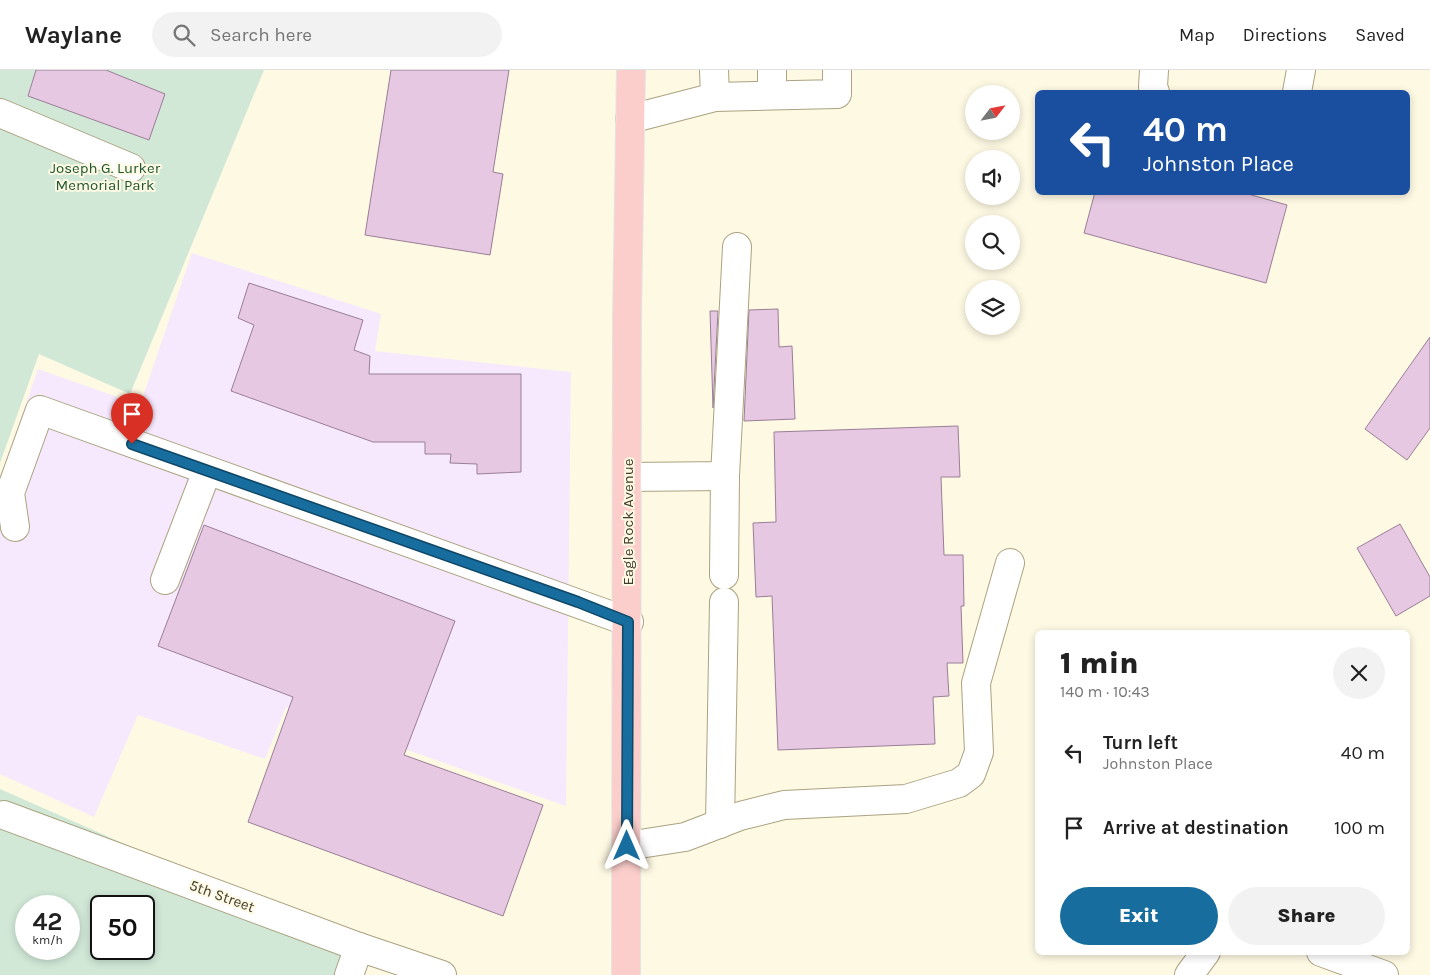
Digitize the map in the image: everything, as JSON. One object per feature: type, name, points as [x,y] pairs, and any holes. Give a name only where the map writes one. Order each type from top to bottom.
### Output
[{"type":"main road","name":"Eagle Rock Avenue","points":[[626,975],[631,70]]},
{"type":"street","points":[[714,70],[714,97]]},
{"type":"street","points":[[630,120],[772,83],[837,94],[837,70]]},
{"type":"street","points":[[1154,70],[1154,90]]},
{"type":"street","points":[[1297,90],[1301,70]]},
{"type":"street","points":[[0,113],[131,168]]},
{"type":"street","points":[[724,575],[724,476],[737,247]]},
{"type":"street","points":[[15,527],[10,493],[40,410],[578,602],[628,622]]},
{"type":"street","points":[[165,580],[207,471]]},
{"type":"street","points":[[628,478],[724,476]]},
{"type":"street","points":[[627,846],[684,837],[750,814],[784,805],[906,799],[959,783],[971,774],[980,752],[976,682],[1010,563]]},
{"type":"street","points":[[720,824],[724,602]]},
{"type":"street","name":"5th Street","points":[[4,814],[359,947],[442,975]]},
{"type":"street","points":[[349,975],[359,947]]},
{"type":"street","points":[[1189,975],[1204,955]]},
{"type":"street","points":[[1329,955],[1384,975]]},
{"type":"shaded area","points":[[192,253],[381,314],[375,351],[571,372],[566,806],[286,707],[265,759],[138,715],[94,817],[0,774],[0,478],[38,369],[140,405]]},
{"type":"green space","name":"Joseph G. Lurker Memorial Park","points":[[0,70],[264,70],[130,394],[39,354],[0,463]]},
{"type":"green space","points":[[0,789],[359,947],[350,975],[0,975]]},
{"type":"building","points":[[36,70],[106,70],[165,94],[149,140],[28,96]]},
{"type":"building","points":[[391,70],[509,70],[493,172],[503,174],[490,255],[365,235]]},
{"type":"building","points":[[1094,195],[1252,195],[1287,205],[1266,283],[1084,233]]},
{"type":"building","points":[[249,283],[363,320],[354,350],[370,356],[369,374],[521,374],[521,472],[477,474],[477,464],[450,463],[451,454],[425,454],[425,442],[373,442],[231,391],[254,325],[238,318]]},
{"type":"building","points":[[778,309],[779,347],[792,346],[795,419],[744,421],[749,310]]},
{"type":"building","points":[[710,311],[718,311],[713,408]]},
{"type":"building","points":[[1430,337],[1430,428],[1407,460],[1365,429]]},
{"type":"building","points":[[958,426],[960,477],[941,477],[944,555],[963,555],[964,606],[961,606],[963,663],[947,663],[949,696],[933,697],[935,744],[778,750],[772,596],[756,597],[753,523],[776,522],[774,432]]},
{"type":"building","points":[[1400,524],[1430,577],[1430,596],[1396,616],[1357,548]]},
{"type":"building","points":[[204,525],[455,621],[404,755],[543,805],[503,916],[248,822],[293,697],[158,646]]},
{"type":"route","points":[[132,444],[539,590],[578,602],[628,622],[627,846]]}]
